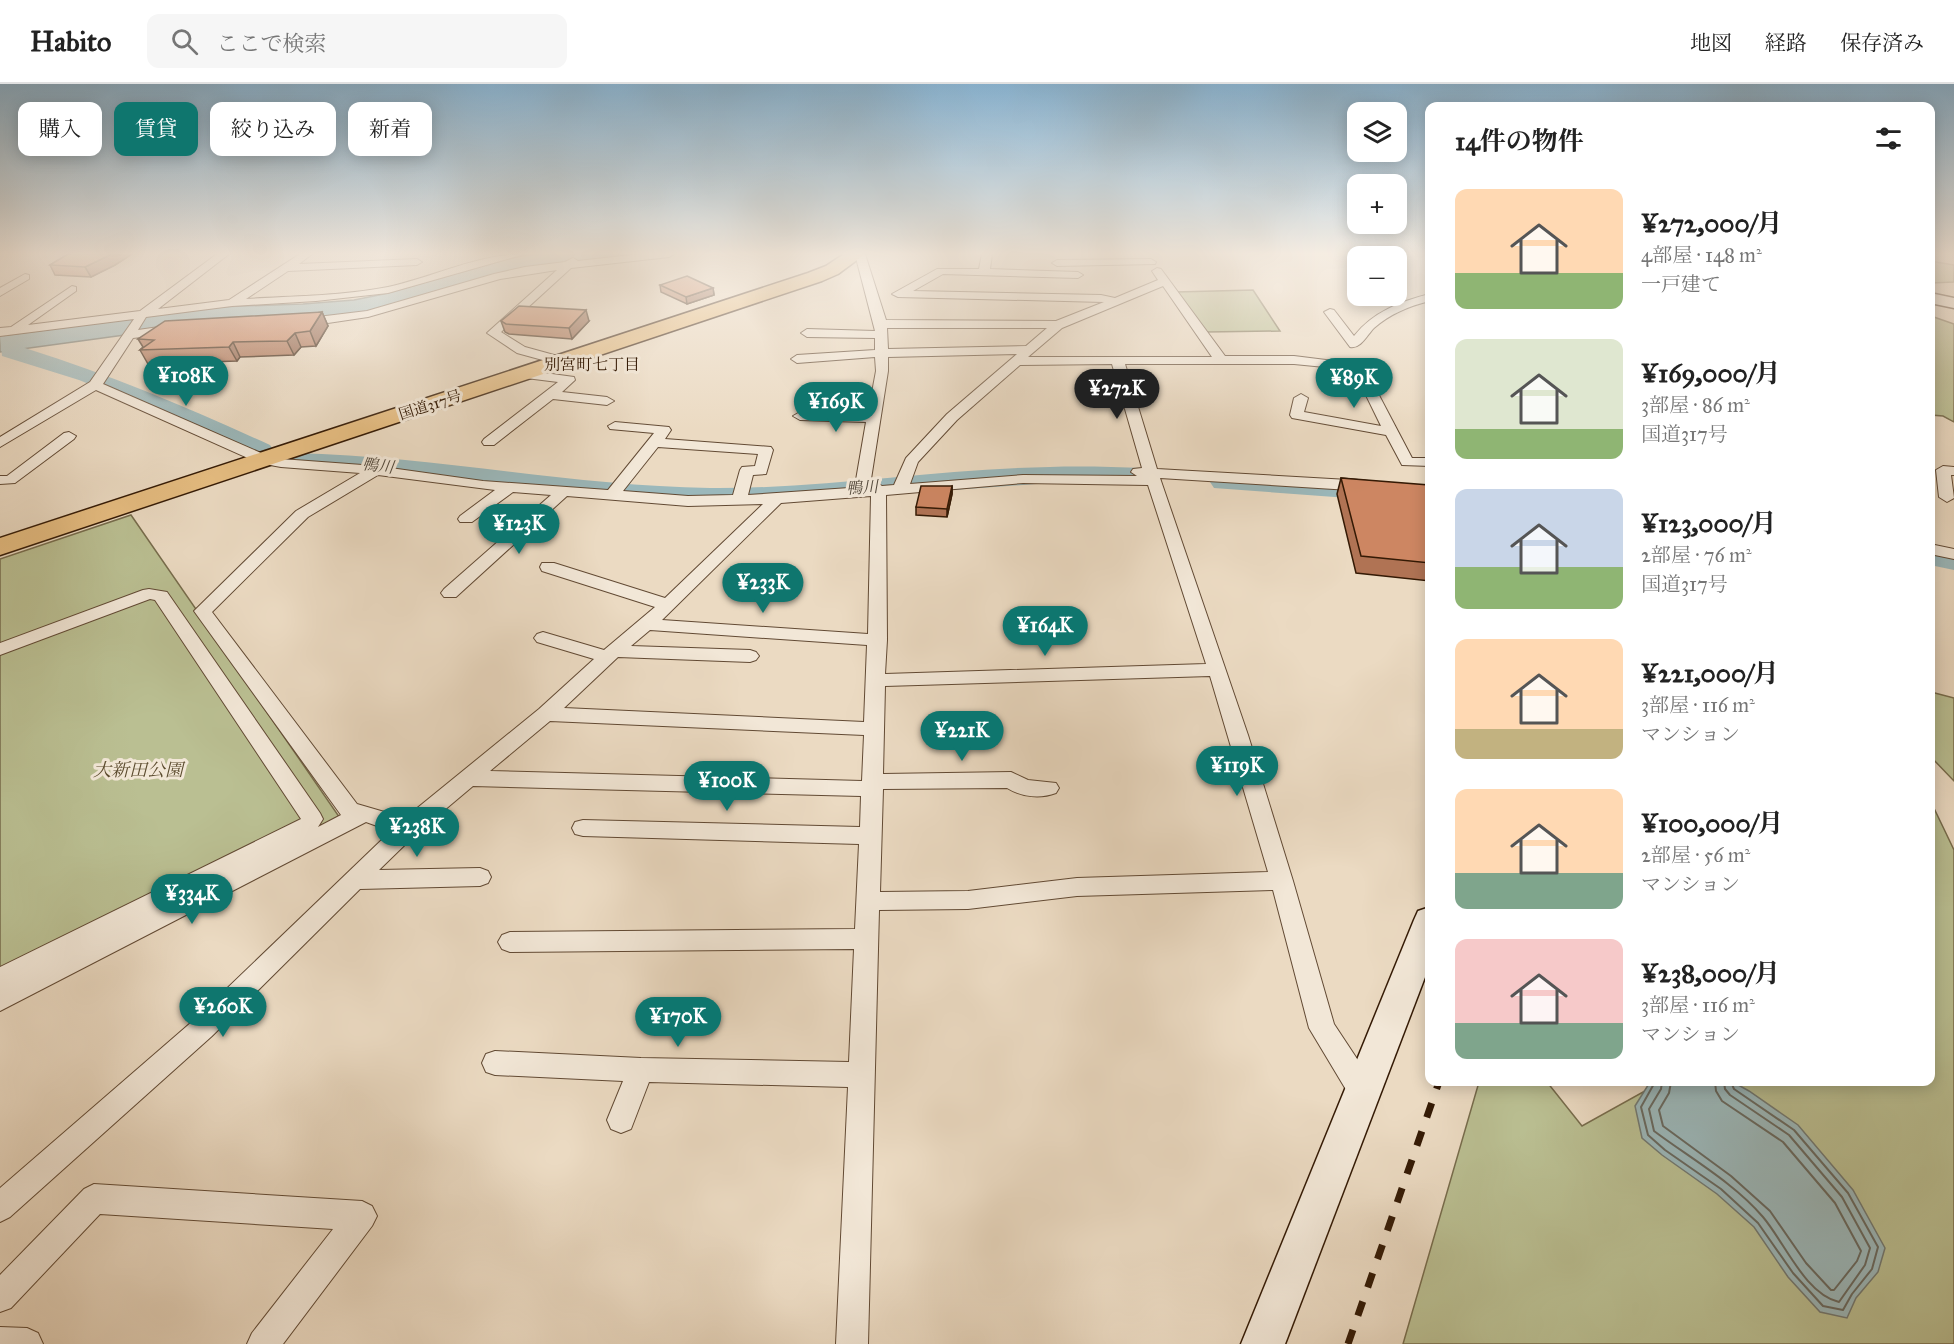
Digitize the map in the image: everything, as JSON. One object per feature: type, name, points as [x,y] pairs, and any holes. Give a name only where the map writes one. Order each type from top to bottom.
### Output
[{"type":"highway","name":"国道317号","points":[[0,547],[709,313]]},
{"type":"street","points":[[14,330],[38,313]]},
{"type":"street","points":[[0,332],[153,313]]},
{"type":"street","points":[[284,323],[317,322],[372,313]]},
{"type":"street","points":[[515,313],[493,333],[521,350],[561,361]]},
{"type":"street","points":[[852,1344],[860,1075],[870,901],[875,680],[886,485],[873,418],[882,371],[881,330],[878,313]]},
{"type":"street","points":[[886,485],[952,417],[1028,350],[1058,325],[1089,313]]},
{"type":"street","points":[[1187,313],[1222,361]]},
{"type":"street","points":[[1331,313],[1354,344],[1367,326],[1389,313]]},
{"type":"street","points":[[0,443],[95,385],[144,314]]},
{"type":"street","points":[[807,333],[1058,325]]},
{"type":"street","points":[[129,334],[183,328]]},
{"type":"street","points":[[797,359],[882,353],[1028,350]]},
{"type":"street","points":[[1117,360],[1152,476],[1238,735],[1282,881],[1322,1028],[1362,1089]]},
{"type":"street","points":[[1016,361],[1294,360],[1338,365],[1366,384],[1407,462],[1425,462]]},
{"type":"street","points":[[489,442],[569,380],[523,374]]},
{"type":"street","points":[[95,385],[264,460],[281,464],[376,470],[483,485],[688,501],[777,499],[886,485],[1152,476],[1377,487]]},
{"type":"street","points":[[552,395],[607,401]]},
{"type":"street","points":[[1301,398],[1297,415],[1391,432]]},
{"type":"street","points":[[800,416],[873,418]]},
{"type":"street","points":[[612,495],[664,430],[615,426]]},
{"type":"street","points":[[0,480],[10,480],[69,436]]},
{"type":"street","points":[[654,442],[766,450],[761,471],[747,470],[739,500]]},
{"type":"street","points":[[1935,494],[1950,498],[1942,468]]},
{"type":"street","points":[[376,470],[302,514],[203,611],[351,813],[364,813],[408,828]]},
{"type":"street","points":[[466,519],[510,487]]},
{"type":"street","points":[[450,593],[564,491]]},
{"type":"street","points":[[0,1207],[202,1028],[408,828],[546,714],[668,605],[777,499]]},
{"type":"street","points":[[1935,550],[1954,554]]},
{"type":"street","points":[[548,567],[668,605]]},
{"type":"street","points":[[0,650],[149,594],[161,596],[312,819],[308,825],[0,979]]},
{"type":"street","points":[[646,624],[878,640]]},
{"type":"street","points":[[543,638],[611,654],[750,656]]},
{"type":"street","points":[[875,680],[1216,670]]},
{"type":"street","points":[[546,714],[875,729]]},
{"type":"street","points":[[467,778],[873,786],[1011,780],[1024,788],[1049,788]]},
{"type":"street","points":[[0,1000],[364,813]]},
{"type":"street","points":[[583,828],[870,836]]},
{"type":"street","points":[[356,880],[480,877]]},
{"type":"street","points":[[870,901],[968,900],[1077,887],[1282,881]]},
{"type":"street","points":[[1263,1344],[1425,932]]},
{"type":"street","points":[[510,942],[867,939]]},
{"type":"street","points":[[495,1063],[640,1070],[860,1075]]},
{"type":"street","points":[[621,1120],[640,1070]]},
{"type":"street","points":[[0,1297],[94,1199],[362,1216],[263,1344]]},
{"type":"street","points":[[0,1343],[27,1344]]},
{"type":"green space","points":[[1192,313],[1268,313],[1280,331],[1206,332]]},
{"type":"green space","points":[[1935,317],[1954,324],[1954,422],[1943,416],[1935,415]]},
{"type":"green space","name":"大新田公園","points":[[131,515],[342,821],[0,998],[0,559]]},
{"type":"green space","points":[[1935,693],[1954,698],[1954,781],[1935,761]]},
{"type":"green space","points":[[1935,810],[1954,850],[1954,1344],[1403,1344],[1478,1086],[1550,1086],[1582,1126],[1654,1086],[1935,1086]]},
{"type":"water","points":[[173,313],[363,313],[349,316],[198,325],[0,352],[0,336]]},
{"type":"water","points":[[1648,1086],[1740,1086],[1798,1125],[1853,1190],[1885,1248],[1878,1272],[1856,1298],[1847,1318],[1820,1312],[1788,1277],[1754,1227],[1717,1194],[1642,1138],[1635,1106]]},
{"type":"building","points":[[321,313],[310,331],[295,333],[287,341],[233,342],[229,347],[140,350],[154,340],[138,339],[165,321]]},
{"type":"building","points":[[511,313],[583,313],[569,328],[506,324],[501,321]]},
{"type":"building","points":[[1341,478],[1425,485],[1425,562],[1361,556]]},
{"type":"building","points":[[921,486],[952,486],[947,509],[916,507]]},
{"type":"waterway","name":"鴨川","points":[[0,342],[10,351],[87,375],[148,399],[261,451]]},
{"type":"waterway","name":"鴨川","points":[[295,461],[346,462],[556,486],[710,496],[801,493],[1049,475],[1145,476]]},
{"type":"waterway","name":"鴨川","points":[[1224,482],[1425,496]]},
{"type":"waterway","name":"鴨川","points":[[1935,557],[1954,561]]},
{"type":"railway","points":[[1348,1344],[1438,1086]]},
{"type":"district","name":"別宮町七丁目","points":[[592,364]]}]
